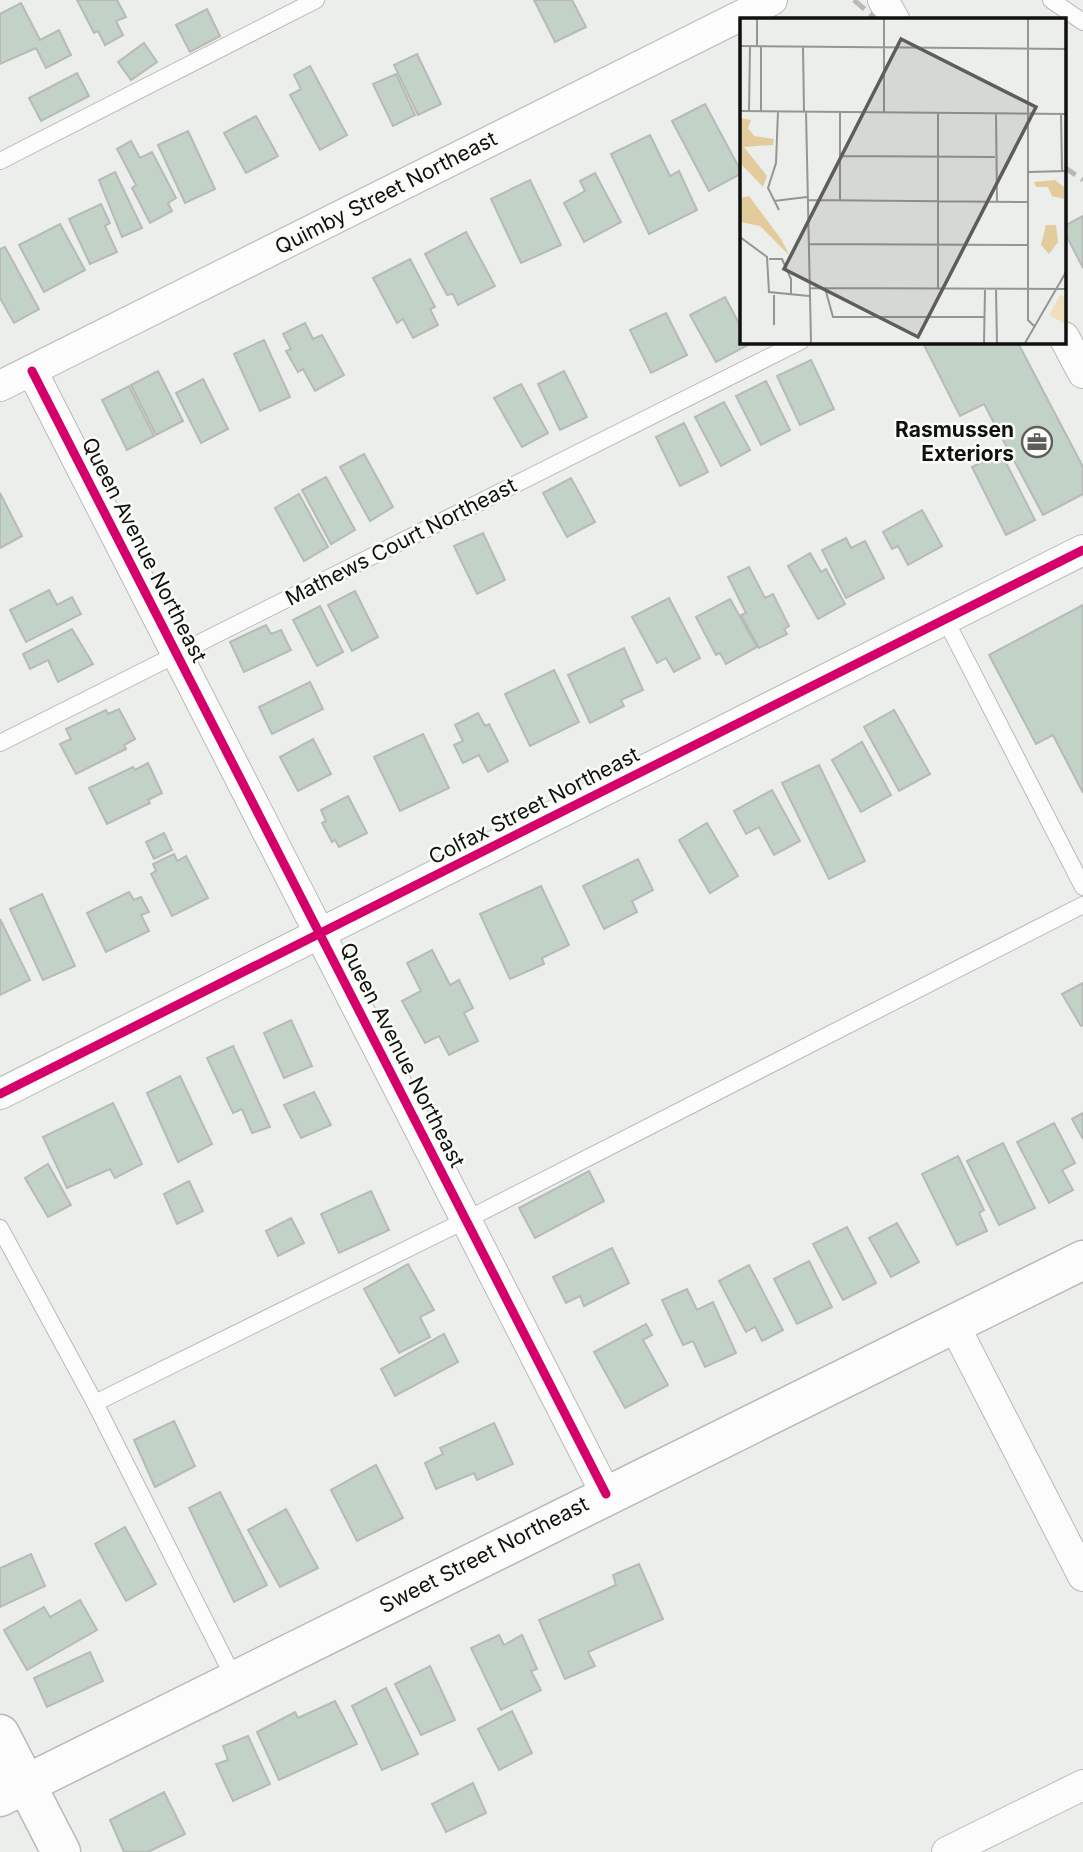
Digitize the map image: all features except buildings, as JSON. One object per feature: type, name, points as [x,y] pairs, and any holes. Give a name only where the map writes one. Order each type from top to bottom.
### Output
[{"type":"street","points":[[883,0],[893,18]]},
{"type":"street","name":"Quimby Street Northeast","points":[[0,386],[761,2]]},
{"type":"street","points":[[1066,341],[1083,373]]},
{"type":"street","name":"Queen Avenue Northeast","points":[[32,371],[606,1494]]},
{"type":"street","name":"Colfax Street Northeast","points":[[0,1094],[1083,550]]},
{"type":"street","name":"Sweet Street Northeast","points":[[13,1791],[606,1494],[1083,1260]]},
{"type":"street","points":[[953,1323],[1083,1576]]},
{"type":"street","points":[[0,1734],[13,1791],[61,1852]]},
{"type":"street","points":[[947,1852],[1083,1785]]},
{"type":"lane","points":[[0,161],[316,0]]},
{"type":"lane","points":[[1051,0],[1083,22]]},
{"type":"lane","name":"Mathews Court Northeast","points":[[0,743],[797,343]]},
{"type":"lane","points":[[945,619],[1083,887]]},
{"type":"lane","points":[[95,1404],[466,1220],[1083,905]]},
{"type":"lane","points":[[0,1228],[95,1404],[235,1680]]},
{"type":"railway","points":[[854,0],[875,18]]},
{"type":"railway","points":[[1066,168],[1083,180]]},
{"type":"cycle path","points":[[32,371],[606,1494]]},
{"type":"cycle path","points":[[0,1094],[1083,550]]},
{"type":"place","name":"Rasmussen Exteriors","points":[[1037,442]]}]
